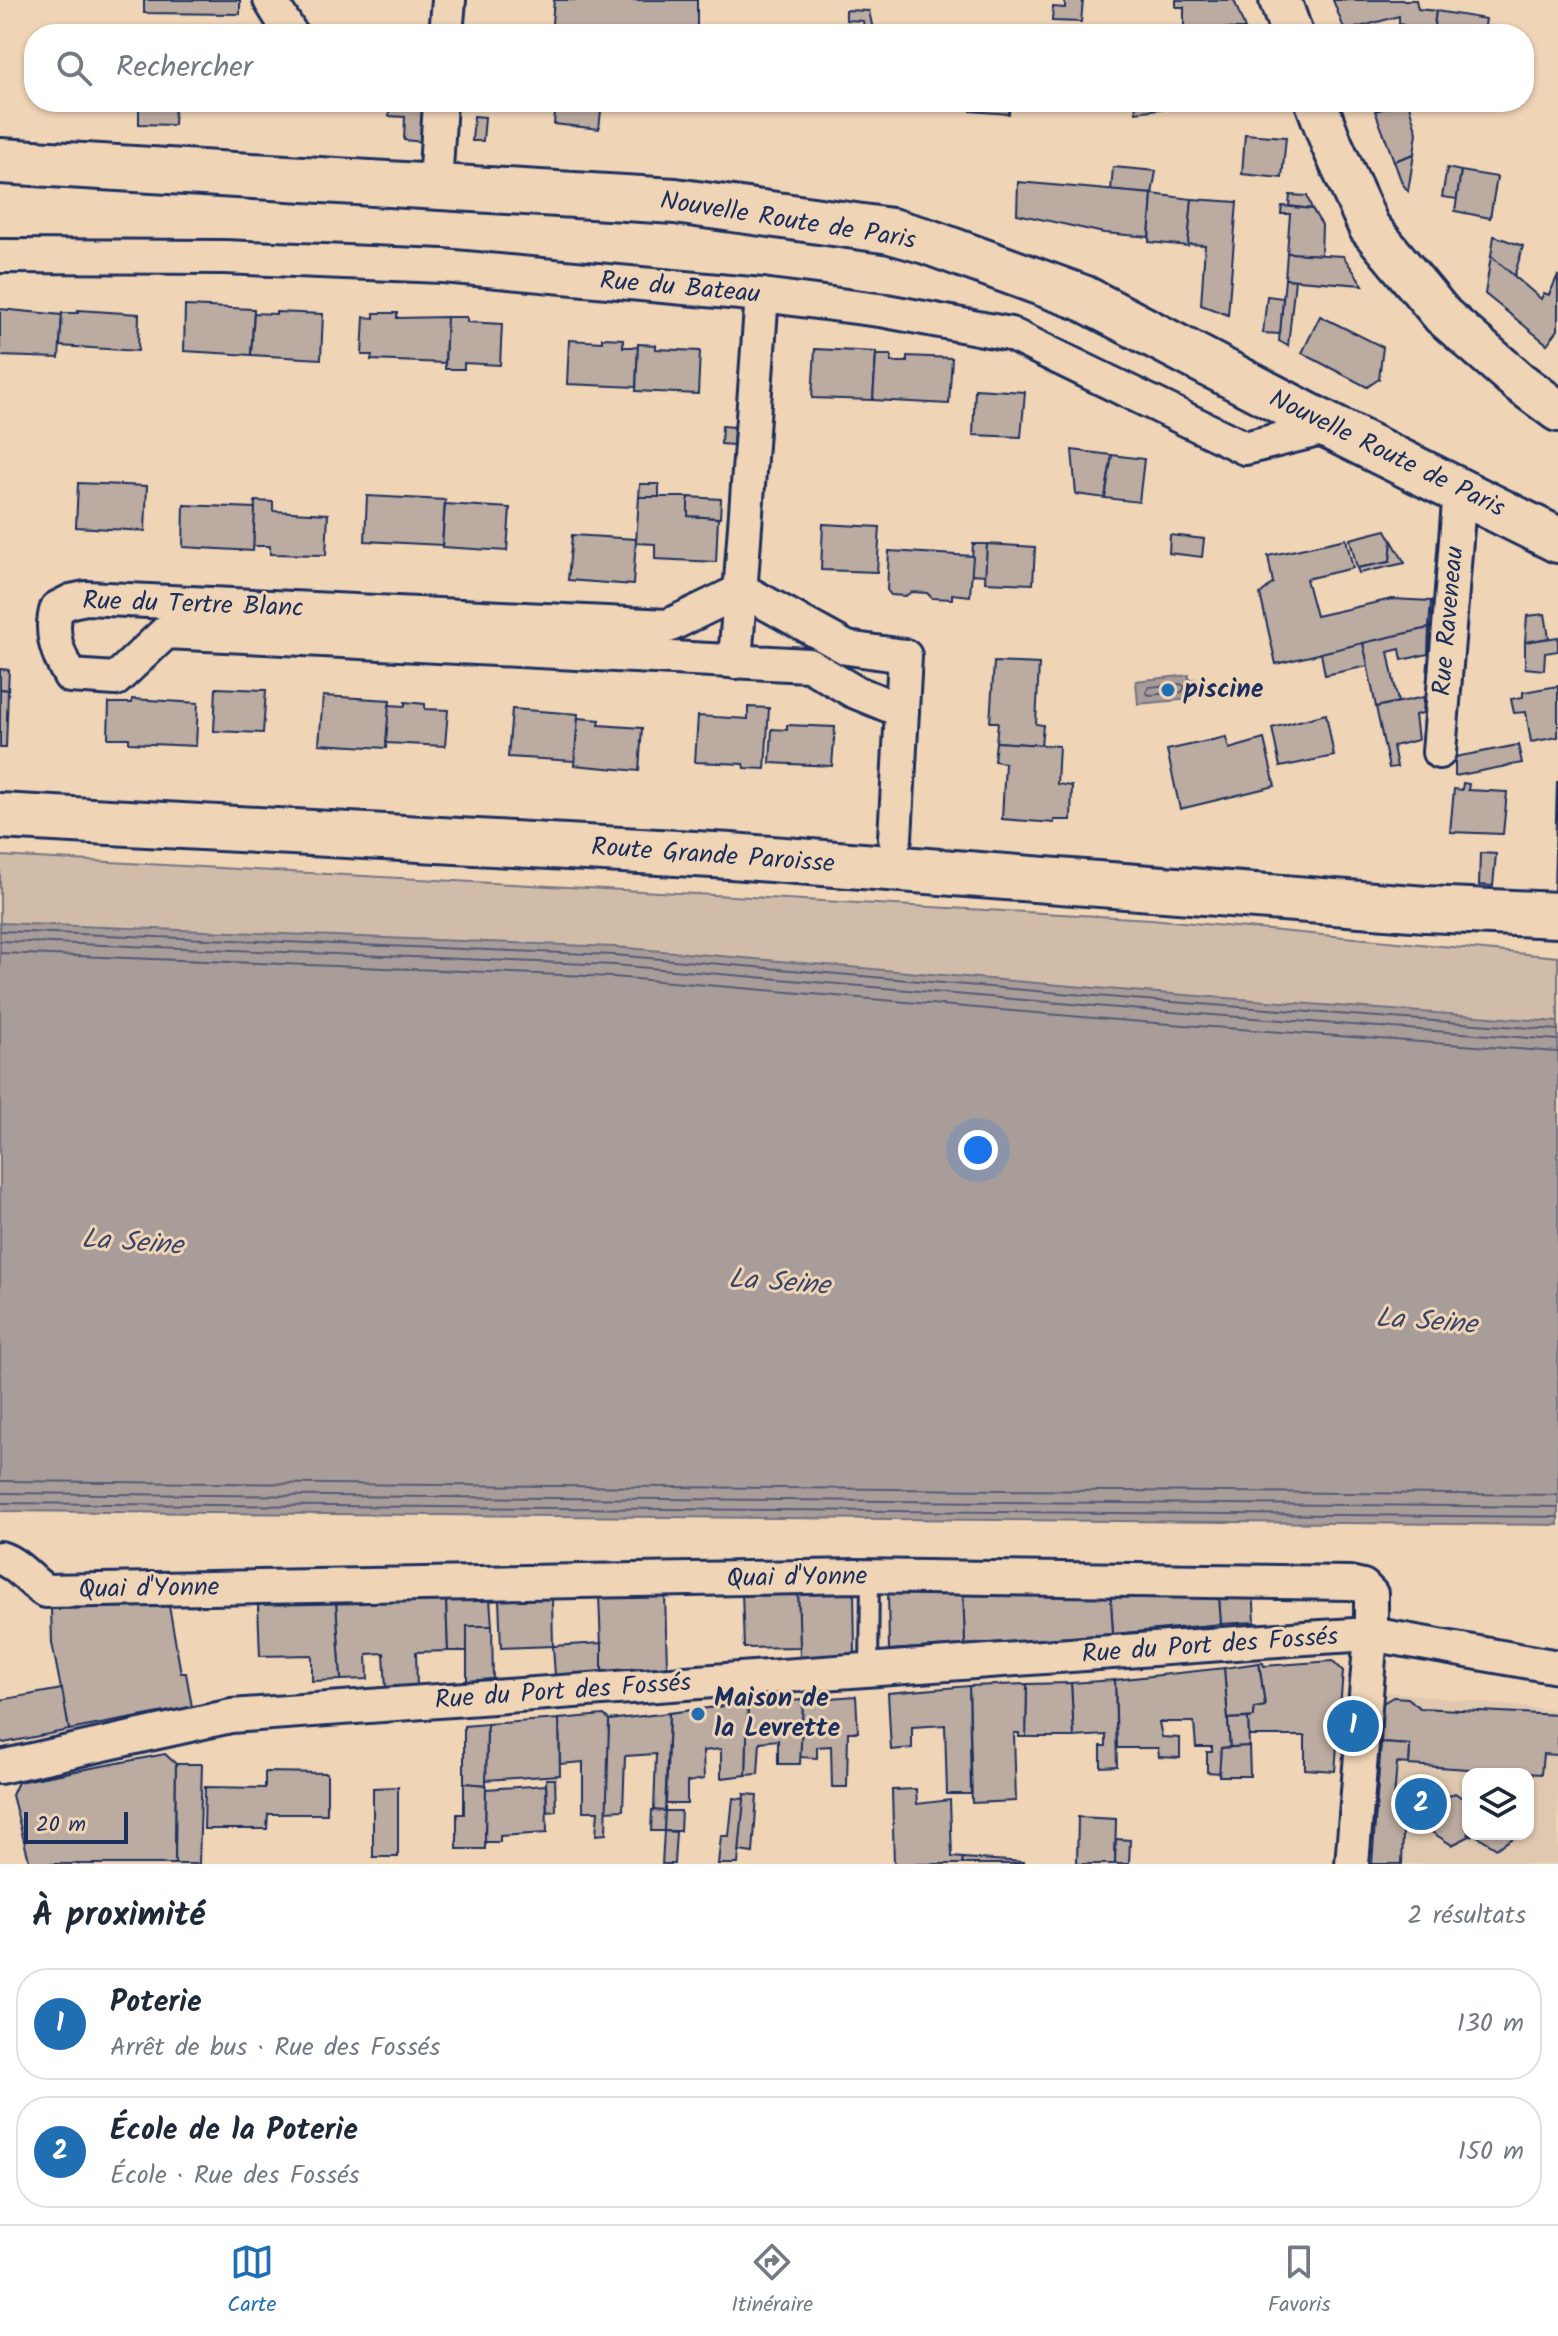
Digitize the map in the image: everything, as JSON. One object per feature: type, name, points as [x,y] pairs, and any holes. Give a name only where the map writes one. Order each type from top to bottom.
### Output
[{"type":"main road","name":"Nouvelle Route de Paris","points":[[0,161],[675,201],[891,231],[1083,298],[1330,427],[1558,540]]},
{"type":"main road","name":"Route Grande Paroisse","points":[[0,816],[731,856],[1426,909],[1558,915]]},
{"type":"street","points":[[270,0],[285,24]]},
{"type":"street","points":[[447,24],[449,0]]},
{"type":"street","points":[[1280,0],[1288,24]]},
{"type":"street","points":[[435,186],[439,112]]},
{"type":"street","points":[[1320,112],[1369,227],[1443,316],[1519,382],[1558,411]]},
{"type":"street","name":"Rue du Bateau","points":[[0,256],[224,257],[443,266],[762,295],[886,311],[1010,334],[1245,448],[1330,427]]},
{"type":"street","points":[[735,662],[762,295]]},
{"type":"street","name":"Rue Raveneau","points":[[1439,752],[1460,490]]},
{"type":"street","points":[[742,590],[847,648],[905,656],[895,838]]},
{"type":"street","name":"Rue du Tertre Blanc","points":[[742,590],[668,626],[86,598],[57,608],[52,623],[60,658],[70,676],[116,679],[166,632],[809,665],[853,691],[902,711]]},
{"type":"street","name":"Quai d'Yonne","points":[[0,1558],[9,1561],[45,1591],[870,1577],[1350,1583],[1363,1586],[1371,1594],[1371,1634]]},
{"type":"street","points":[[1352,1864],[1371,1634],[1558,1667]]},
{"type":"street","name":"Rue du Port des Fossés","points":[[0,1767],[231,1716],[1371,1634]]},
{"type":"lane","points":[[869,1671],[870,1577]]},
{"type":"shaded area","points":[[0,856],[1151,919],[1558,957],[1558,1036],[0,941]]},
{"type":"shaded area","points":[[1382,1691],[1558,1711],[1558,1864],[1371,1864]]},
{"type":"water","name":"piscine","points":[[1189,675],[1189,680],[1200,682],[1198,693],[1191,695],[1191,699],[1138,704],[1136,681]]},
{"type":"water","name":"La Seine","points":[[0,923],[615,947],[1131,991],[1558,1022],[1558,1525],[0,1511]]},
{"type":"building","points":[[144,0],[240,0],[240,14],[144,13]]},
{"type":"building","points":[[554,0],[697,0],[697,24],[552,24]]},
{"type":"building","points":[[1065,0],[1083,0],[1081,22],[1052,21],[1053,7],[1065,8]]},
{"type":"building","points":[[1176,0],[1234,0],[1243,24],[1184,24],[1184,7],[1176,7]]},
{"type":"building","points":[[1333,0],[1416,0],[1418,9],[1436,11],[1434,24],[1399,24],[1399,16],[1370,24],[1342,24]]},
{"type":"building","points":[[846,10],[869,11],[872,24],[863,24],[863,21],[846,20]]},
{"type":"building","points":[[1436,11],[1486,19],[1485,24],[1434,24]]},
{"type":"building","points":[[139,112],[175,112],[174,125],[139,124]]},
{"type":"building","points":[[389,112],[425,112],[423,142],[404,140],[405,117],[389,116]]},
{"type":"building","points":[[555,112],[601,112],[599,129],[554,124]]},
{"type":"building","points":[[1375,112],[1411,112],[1417,133],[1414,154],[1394,161]]},
{"type":"building","points":[[474,116],[485,117],[483,141],[472,141]]},
{"type":"building","points":[[1245,134],[1286,137],[1282,178],[1242,174]]},
{"type":"building","points":[[1414,154],[1408,191],[1394,161]]},
{"type":"building","points":[[1113,167],[1156,171],[1152,194],[1111,191]]},
{"type":"building","points":[[1447,168],[1461,171],[1457,199],[1442,197]]},
{"type":"building","points":[[1461,171],[1497,177],[1490,218],[1455,211]]},
{"type":"building","points":[[1018,182],[1152,194],[1149,237],[1104,233],[1017,214]]},
{"type":"building","points":[[1152,194],[1192,199],[1188,246],[1149,242]]},
{"type":"building","points":[[1290,195],[1307,196],[1312,209],[1289,206]]},
{"type":"building","points":[[1192,199],[1237,202],[1228,315],[1201,305],[1205,245],[1188,244]]},
{"type":"building","points":[[1282,206],[1312,209],[1322,225],[1321,255],[1287,253],[1290,214],[1281,214]]},
{"type":"building","points":[[1494,236],[1523,246],[1514,277],[1491,256]]},
{"type":"building","points":[[1287,253],[1343,256],[1363,285],[1285,279]]},
{"type":"building","points":[[1491,256],[1541,299],[1544,293],[1549,295],[1558,275],[1558,330],[1547,344],[1485,294]]},
{"type":"building","points":[[1285,279],[1295,280],[1288,346],[1279,341]]},
{"type":"building","points":[[1267,296],[1283,298],[1280,334],[1263,333]]},
{"type":"building","points":[[185,306],[254,309],[251,355],[184,351]]},
{"type":"building","points":[[0,309],[62,315],[59,358],[0,356]]},
{"type":"building","points":[[78,310],[139,314],[138,351],[60,346],[62,313],[78,313]]},
{"type":"building","points":[[254,313],[323,314],[321,359],[251,355]]},
{"type":"building","points":[[374,313],[397,313],[397,318],[447,317],[445,363],[371,360],[372,355],[362,355],[364,317],[374,318]]},
{"type":"building","points":[[1320,316],[1383,347],[1379,379],[1367,387],[1302,353]]},
{"type":"building","points":[[447,317],[467,317],[467,322],[502,324],[500,365],[464,363],[464,369],[445,369]]},
{"type":"building","points":[[602,338],[623,339],[623,347],[638,347],[636,387],[567,384],[569,340],[602,342]]},
{"type":"building","points":[[638,344],[656,345],[656,349],[700,351],[698,394],[636,391]]},
{"type":"building","points":[[815,349],[876,352],[873,400],[812,398]]},
{"type":"building","points":[[876,355],[891,355],[891,362],[907,362],[907,356],[952,358],[949,404],[873,400]]},
{"type":"building","points":[[975,389],[1025,392],[1021,437],[973,435]]},
{"type":"building","points":[[722,426],[734,427],[733,445],[721,444]]},
{"type":"building","points":[[1072,450],[1112,455],[1105,498],[1076,494]]},
{"type":"building","points":[[1112,455],[1144,459],[1139,502],[1105,498]]},
{"type":"building","points":[[78,483],[147,486],[145,531],[76,527]]},
{"type":"building","points":[[640,484],[659,484],[659,498],[639,497]]},
{"type":"building","points":[[367,496],[445,500],[442,545],[365,541]]},
{"type":"building","points":[[639,497],[688,497],[688,516],[718,518],[716,562],[655,559],[655,544],[636,543]]},
{"type":"building","points":[[688,497],[721,499],[720,518],[688,516]]},
{"type":"building","points":[[255,501],[273,502],[273,511],[328,514],[326,555],[270,554],[270,546],[253,546]]},
{"type":"building","points":[[445,504],[510,508],[507,551],[442,547]]},
{"type":"building","points":[[184,505],[255,508],[253,551],[183,547]]},
{"type":"building","points":[[823,524],[880,527],[877,572],[821,570]]},
{"type":"building","points":[[1386,530],[1392,541],[1390,562],[1357,568],[1350,539]]},
{"type":"building","points":[[572,535],[636,539],[633,585],[568,580]]},
{"type":"building","points":[[1170,535],[1204,539],[1202,557],[1169,553]]},
{"type":"building","points":[[1346,539],[1353,568],[1306,579],[1316,616],[1392,599],[1431,601],[1429,628],[1276,664],[1260,594],[1273,583],[1268,556]]},
{"type":"building","points":[[1392,541],[1405,563],[1359,573],[1357,568],[1390,562]]},
{"type":"building","points":[[973,544],[987,544],[986,575],[971,574]]},
{"type":"building","points":[[987,544],[1035,547],[1033,584],[985,582]]},
{"type":"building","points":[[889,551],[973,556],[970,596],[952,594],[952,599],[932,598],[927,593],[912,592],[905,596],[891,595],[887,590]]},
{"type":"building","points":[[1545,614],[1549,638],[1525,642],[1527,616]]},
{"type":"building","points":[[1429,628],[1428,654],[1402,660],[1400,649],[1388,652],[1398,702],[1376,707],[1363,643]]},
{"type":"building","points":[[1558,637],[1558,651],[1545,653],[1544,670],[1525,668],[1525,642]]},
{"type":"building","points":[[1363,643],[1368,666],[1325,675],[1321,653]]},
{"type":"building","points":[[994,662],[1039,664],[1036,724],[1043,725],[1041,745],[996,742],[998,722],[990,722]]},
{"type":"building","points":[[0,669],[9,670],[8,690],[0,689]]},
{"type":"building","points":[[1558,686],[1558,737],[1531,742],[1526,712],[1514,713],[1511,699],[1523,697],[1523,692]]},
{"type":"building","points":[[216,688],[266,690],[263,733],[214,731]]},
{"type":"building","points":[[0,689],[8,690],[6,748],[0,748]]},
{"type":"building","points":[[323,696],[390,700],[386,748],[319,744]]},
{"type":"building","points":[[1424,697],[1423,713],[1415,715],[1418,740],[1393,746],[1397,767],[1389,768],[1376,707]]},
{"type":"building","points":[[132,699],[198,703],[196,746],[129,743],[129,738],[108,738],[109,703],[132,703]]},
{"type":"building","points":[[405,702],[425,704],[425,709],[448,710],[445,746],[386,743],[389,705],[405,706]]},
{"type":"building","points":[[748,707],[769,708],[765,769],[745,768],[744,764],[695,762],[698,716],[748,719]]},
{"type":"building","points":[[512,709],[578,714],[575,761],[508,757]]},
{"type":"building","points":[[1326,714],[1334,756],[1280,767],[1272,728]]},
{"type":"building","points":[[578,718],[600,720],[599,725],[642,728],[639,771],[574,765]]},
{"type":"building","points":[[787,725],[835,727],[832,766],[770,763],[772,729],[787,730]]},
{"type":"building","points":[[1226,737],[1229,749],[1264,739],[1275,786],[1180,809],[1167,750]]},
{"type":"building","points":[[996,742],[1059,746],[1057,784],[1072,786],[1071,820],[1054,820],[1054,823],[1002,819],[1005,763],[994,761]]},
{"type":"building","points":[[1518,745],[1522,763],[1455,776],[1455,757]]},
{"type":"building","points":[[1557,782],[1558,889],[1554,889]]},
{"type":"building","points":[[1463,783],[1469,784],[1468,790],[1507,792],[1503,834],[1450,832],[1454,789],[1462,790]]},
{"type":"building","points":[[1480,853],[1496,854],[1493,886],[1479,885]]},
{"type":"building","points":[[1218,1584],[1253,1586],[1255,1622],[1221,1624]]},
{"type":"building","points":[[1218,1584],[1221,1624],[1113,1634],[1110,1585]]},
{"type":"building","points":[[1110,1585],[1113,1634],[965,1645],[963,1589]]},
{"type":"building","points":[[963,1589],[965,1645],[889,1650],[888,1590]]},
{"type":"building","points":[[854,1590],[855,1654],[800,1658],[798,1591]]},
{"type":"building","points":[[798,1591],[800,1647],[744,1648],[742,1593]]},
{"type":"building","points":[[665,1594],[667,1668],[602,1673],[599,1595]]},
{"type":"building","points":[[552,1597],[553,1646],[501,1648],[499,1599]]},
{"type":"building","points":[[446,1599],[448,1651],[416,1652],[417,1687],[386,1690],[384,1653],[367,1654],[368,1679],[341,1680],[336,1602]]},
{"type":"building","points":[[446,1599],[490,1599],[492,1626],[467,1626],[467,1651],[448,1651]]},
{"type":"building","points":[[336,1602],[341,1680],[312,1681],[312,1655],[260,1656],[258,1604]]},
{"type":"building","points":[[169,1606],[181,1673],[186,1673],[192,1707],[69,1730],[52,1643],[51,1609]]},
{"type":"building","points":[[467,1626],[492,1626],[493,1682],[467,1684]]},
{"type":"building","points":[[602,1643],[602,1673],[555,1676],[553,1646]]},
{"type":"building","points":[[1333,1661],[1343,1671],[1335,1771],[1305,1769],[1305,1736],[1249,1736],[1248,1718],[1254,1717],[1254,1708],[1265,1706],[1259,1663],[1264,1666]]},
{"type":"building","points":[[1259,1663],[1265,1706],[1254,1708],[1254,1717],[1228,1719],[1224,1668]]},
{"type":"building","points":[[1224,1668],[1230,1747],[1221,1748],[1220,1773],[1207,1772],[1207,1752],[1212,1752],[1212,1747],[1196,1747],[1194,1722],[1159,1722],[1162,1737],[1180,1738],[1180,1758],[1159,1757],[1158,1748],[1117,1748],[1115,1680]]},
{"type":"building","points":[[1115,1680],[1117,1766],[1101,1767],[1101,1746],[1106,1746],[1106,1735],[1074,1737],[1071,1683]]},
{"type":"building","points":[[1071,1683],[1074,1737],[1026,1737],[1027,1684]]},
{"type":"building","points":[[1027,1684],[1026,1737],[1014,1733],[1016,1801],[972,1803],[969,1686]]},
{"type":"building","points":[[969,1686],[971,1794],[947,1794],[945,1725],[912,1727],[912,1748],[891,1750],[888,1693]]},
{"type":"building","points":[[62,1689],[69,1730],[4,1743],[0,1741],[0,1700]]},
{"type":"building","points":[[856,1696],[858,1732],[848,1732],[847,1787],[832,1787],[831,1746],[817,1747],[817,1758],[800,1757],[803,1700]]},
{"type":"building","points":[[1393,1697],[1408,1698],[1420,1708],[1558,1715],[1558,1755],[1543,1754],[1541,1774],[1534,1774],[1534,1768],[1409,1765],[1410,1745],[1381,1743],[1383,1703]]},
{"type":"building","points":[[803,1700],[800,1764],[778,1764],[778,1740],[760,1742],[758,1774],[746,1775],[748,1703]]},
{"type":"building","points":[[748,1703],[746,1775],[721,1778],[721,1749],[703,1751],[704,1779],[687,1782],[687,1804],[666,1804],[669,1713]]},
{"type":"building","points":[[669,1713],[665,1811],[654,1811],[656,1754],[625,1756],[623,1810],[605,1811],[609,1720]]},
{"type":"building","points":[[604,1715],[609,1720],[606,1834],[596,1835],[598,1811],[583,1811],[583,1762],[560,1764],[559,1719]]},
{"type":"building","points":[[1248,1718],[1249,1746],[1230,1747],[1228,1719]]},
{"type":"building","points":[[559,1719],[560,1775],[486,1780],[487,1724]]},
{"type":"building","points":[[487,1724],[486,1785],[464,1783],[464,1726]]},
{"type":"building","points":[[1381,1743],[1410,1745],[1409,1764],[1397,1763],[1394,1799],[1404,1800],[1402,1864],[1372,1864]]},
{"type":"building","points":[[1249,1746],[1250,1776],[1219,1776],[1221,1748]]},
{"type":"building","points":[[165,1754],[176,1764],[175,1864],[30,1864],[12,1795],[18,1782]]},
{"type":"building","points":[[176,1764],[202,1764],[199,1864],[175,1864]]},
{"type":"building","points":[[265,1772],[327,1773],[327,1814],[268,1814],[267,1829],[204,1829],[205,1787],[265,1788]]},
{"type":"building","points":[[546,1779],[555,1779],[556,1811],[547,1812]]},
{"type":"building","points":[[464,1783],[486,1785],[485,1849],[457,1849],[457,1814],[464,1814]]},
{"type":"building","points":[[546,1785],[547,1833],[500,1836],[500,1842],[485,1842],[486,1789]]},
{"type":"building","points":[[398,1787],[398,1857],[373,1857],[373,1788]]},
{"type":"building","points":[[916,1789],[917,1804],[950,1800],[952,1857],[963,1858],[962,1864],[894,1864],[892,1790]]},
{"type":"building","points":[[1455,1793],[1462,1798],[1462,1840],[1452,1845],[1430,1831],[1431,1806]]},
{"type":"building","points":[[744,1794],[757,1795],[753,1853],[739,1851]]},
{"type":"building","points":[[733,1798],[744,1799],[738,1864],[718,1864],[721,1836],[729,1836]]},
{"type":"building","points":[[652,1810],[665,1811],[664,1831],[651,1831]]},
{"type":"building","points":[[665,1811],[681,1811],[680,1831],[664,1831]]},
{"type":"building","points":[[1078,1817],[1116,1819],[1115,1864],[1077,1864]]},
{"type":"building","points":[[664,1831],[676,1832],[674,1864],[662,1864]]},
{"type":"building","points":[[1116,1839],[1130,1840],[1129,1864],[1115,1864]]},
{"type":"building","points":[[1484,1840],[1510,1840],[1497,1848]]},
{"type":"building","points":[[963,1858],[1024,1862],[1024,1864],[962,1864]]},
{"type":"place","name":"piscine","points":[[1168,690]]},
{"type":"place","name":"Maison de la Levrette","points":[[698,1714]]},
{"type":"place","name":"Poterie","points":[[1353,1726]]},
{"type":"place","name":"École de la Poterie","points":[[1421,1804]]}]
